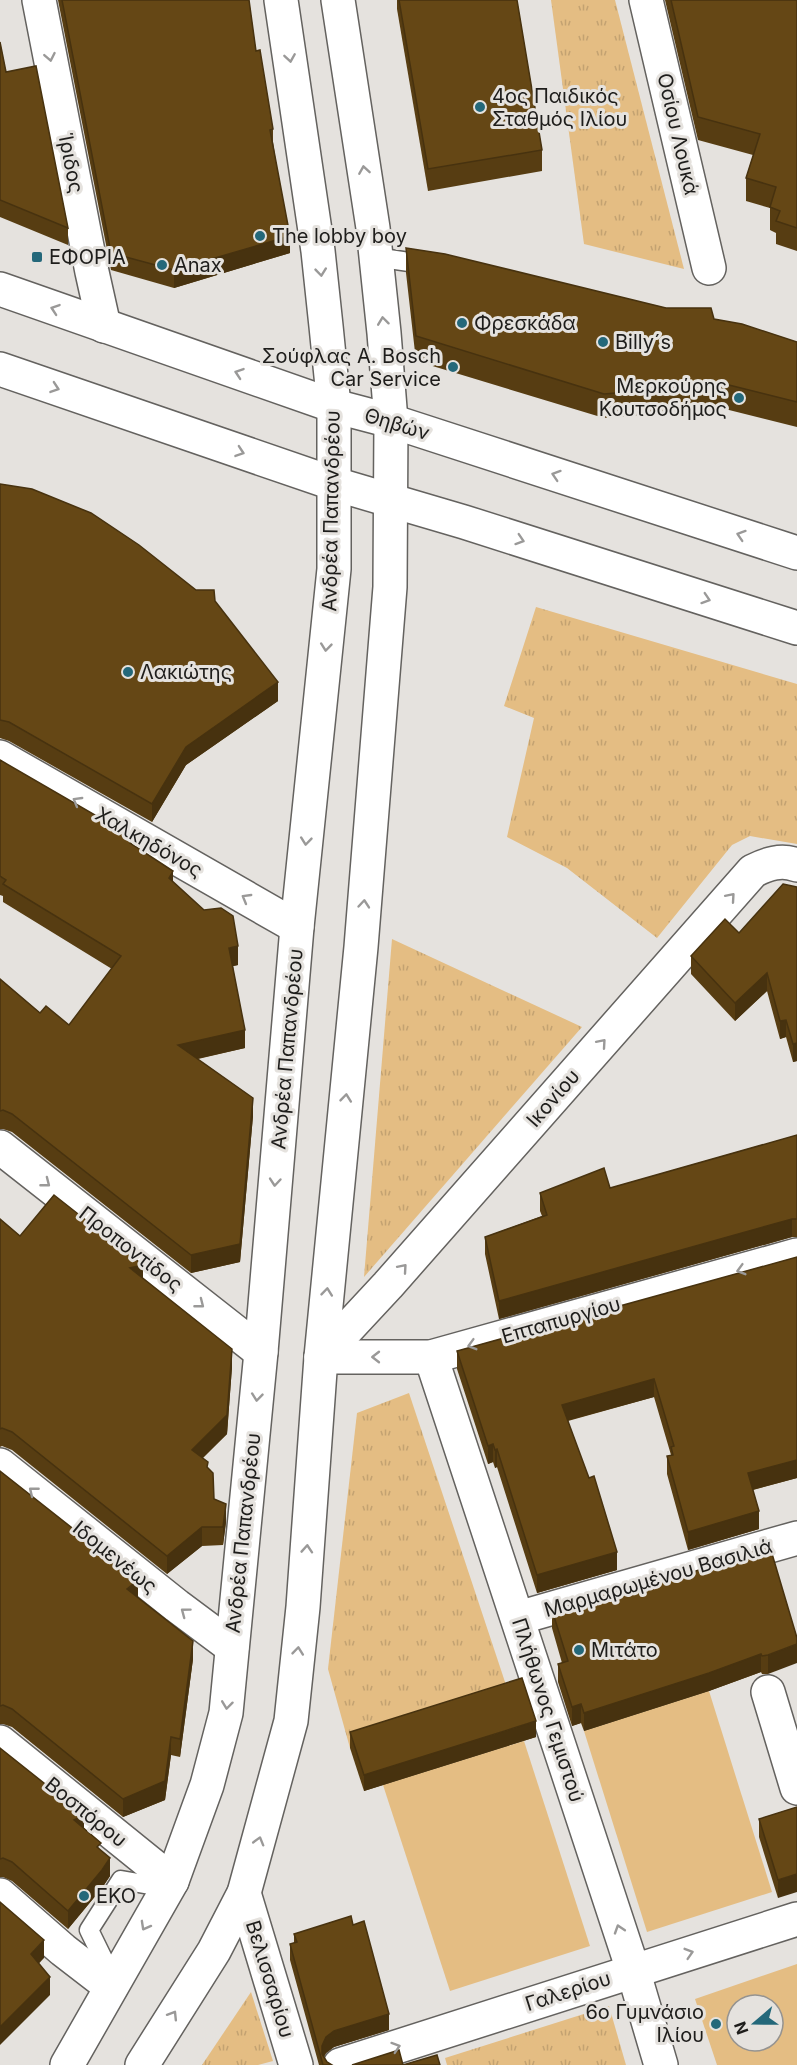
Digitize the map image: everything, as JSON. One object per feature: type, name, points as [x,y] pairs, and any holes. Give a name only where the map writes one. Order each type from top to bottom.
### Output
[{"type":"main road","name":"Ίριδος","points":[[39,0],[104,326]]},
{"type":"main road","name":"Ανδρέα Παπανδρέου","points":[[67,2065],[169,1884],[207,1785],[226,1713],[261,1352],[297,927],[334,569],[334,406],[318,251],[281,0]]},
{"type":"main road","points":[[142,2065],[214,1951],[244,1893],[291,1721],[304,1589],[321,1357],[361,947],[390,588],[391,421],[384,333],[373,228],[338,0]]},
{"type":"main road","name":"Οσίου Λουκά","points":[[646,0],[709,268]]},
{"type":"main road","name":"Θηβών","points":[[0,289],[334,406],[391,421],[797,553]]},
{"type":"main road","points":[[0,369],[335,484],[464,522],[797,628]]},
{"type":"main road","name":"Χαλκηδόνος","points":[[0,757],[297,927]]},
{"type":"main road","name":"Ικονίου","points":[[321,1357],[753,871],[769,863],[790,862],[797,865]]},
{"type":"main road","name":"Προποντίδος","points":[[0,1147],[261,1352]]},
{"type":"main road","name":"Επταπυργίου","points":[[321,1357],[431,1357],[797,1255]]},
{"type":"main road","name":"Πλήθωνος Γεμιστού","points":[[431,1357],[633,1970],[661,2065]]},
{"type":"main road","name":"Ιδομενέως","points":[[0,1465],[232,1647]]},
{"type":"main road","name":"Μαρμαρωμένου Βασιλιά","points":[[518,1618],[797,1538]]},
{"type":"main road","points":[[768,1692],[797,1788]]},
{"type":"main road","name":"Βοσπόρου","points":[[0,1742],[169,1884]]},
{"type":"main road","name":"Βελισσαρίου","points":[[244,1893],[296,2065]]},
{"type":"main road","points":[[0,1895],[63,1950],[113,1984]]},
{"type":"main road","name":"Γαλερίου","points":[[340,2065],[797,1919]]},
{"type":"lane","points":[[375,257],[442,267]]},
{"type":"lane","points":[[113,1984],[89,1930],[121,1880],[169,1884]]},
{"type":"green space","points":[[551,0],[615,0],[684,269],[584,244]]},
{"type":"green space","points":[[536,607],[797,684],[797,844],[750,836],[732,845],[657,938],[567,868],[507,837],[534,718],[504,706]]},
{"type":"green space","points":[[392,939],[582,1027],[364,1277]]},
{"type":"green space","points":[[409,1393],[510,1697],[350,1748],[328,1669],[357,1413]]},
{"type":"green space","points":[[709,1691],[772,1892],[647,1932],[584,1731]]},
{"type":"green space","points":[[524,1741],[590,1946],[450,1991],[383,1785]]},
{"type":"green space","points":[[797,1964],[797,2065],[717,2065],[695,1999]]},
{"type":"green space","points":[[251,1992],[273,2061],[258,2065],[202,2065]]},
{"type":"green space","points":[[609,2006],[626,2065],[447,2065],[445,2058]]},
{"type":"building","points":[[62,0],[249,0],[256,51],[260,50],[273,129],[270,130],[290,236],[174,270],[111,253]]},
{"type":"building","points":[[399,0],[517,0],[542,150],[428,169]]},
{"type":"building","points":[[671,0],[797,0],[797,228],[776,221],[780,211],[770,207],[776,187],[746,178],[760,134],[698,117]]},
{"type":"building","points":[[0,42],[6,72],[36,66],[68,228],[0,200]]},
{"type":"building","points":[[406,248],[445,254],[666,308],[711,308],[714,319],[742,324],[797,342],[797,402],[725,384],[604,394],[416,336]]},
{"type":"building","name":"Λακιώτης","points":[[0,484],[32,489],[91,513],[139,545],[196,590],[214,590],[215,601],[278,682],[186,747],[152,804],[9,722],[0,720]]},
{"type":"building","points":[[0,760],[133,837],[130,843],[173,871],[169,878],[204,910],[221,908],[233,916],[238,946],[229,948],[245,1030],[178,1045],[253,1098],[240,1244],[191,1255],[12,1114],[0,1111],[0,979],[40,1013],[46,1006],[69,1025],[121,956],[3,884],[6,880],[0,876]]},
{"type":"building","points":[[783,884],[797,887],[797,1043],[793,1044],[786,1020],[780,1021],[767,973],[735,1003],[691,956],[725,919],[739,933]]},
{"type":"building","points":[[797,1135],[797,1219],[499,1301],[485,1237],[547,1215],[540,1193],[604,1168],[610,1188]]},
{"type":"building","points":[[54,1195],[143,1265],[130,1268],[232,1349],[227,1415],[192,1450],[208,1462],[207,1467],[213,1473],[214,1499],[226,1504],[223,1527],[202,1527],[167,1556],[12,1432],[0,1429],[0,1219],[20,1236]]},
{"type":"building","points":[[797,1257],[797,1460],[748,1473],[759,1511],[688,1532],[667,1456],[673,1455],[671,1447],[674,1446],[654,1379],[562,1405],[589,1478],[594,1476],[617,1552],[537,1575],[497,1449],[495,1450],[493,1444],[488,1446],[457,1351]]},
{"type":"building","points":[[0,1471],[138,1580],[127,1589],[193,1641],[180,1739],[171,1737],[165,1781],[123,1799],[12,1709],[0,1706]]},
{"type":"building","points":[[770,1547],[797,1644],[584,1713],[581,1704],[572,1707],[558,1664],[568,1661],[552,1610],[628,1588],[630,1592],[699,1570],[699,1567]]},
{"type":"building","points":[[522,1678],[536,1721],[364,1775],[350,1732]]},
{"type":"building","points":[[0,1748],[84,1815],[74,1820],[101,1843],[97,1847],[110,1858],[68,1911],[12,1862],[0,1859]]},
{"type":"building","points":[[797,1807],[797,1874],[778,1880],[759,1819]]},
{"type":"building","points":[[0,1902],[44,1940],[31,1954],[50,1977],[0,2027]]},
{"type":"building","points":[[351,1916],[353,1925],[364,1921],[389,2014],[334,2031],[326,2037],[322,2046],[322,2054],[332,2065],[323,2065],[290,1944],[297,1942],[294,1934]]},
{"type":"building","points":[[399,2050],[403,2065],[352,2065]]},
{"type":"building","points":[[437,2055],[440,2065],[403,2065]]},
{"type":"place","name":"4ος Παιδικός Σταθμός Ιλίου","points":[[480,107]]},
{"type":"place","name":"The lobby boy","points":[[260,236]]},
{"type":"place","name":"ΕΦΟΡΙΑ","points":[[37,257]]},
{"type":"place","name":"Anax","points":[[162,265]]},
{"type":"place","name":"Φρεσκάδα","points":[[462,323]]},
{"type":"place","name":"Billy´s","points":[[603,342]]},
{"type":"place","name":"Σούφλας Α. Bosch Car Service","points":[[453,367]]},
{"type":"place","name":"Μερκούρης Κουτσοδήμος","points":[[739,398]]},
{"type":"place","name":"Λακιώτης","points":[[128,672]]},
{"type":"place","name":"Μιτάτο","points":[[579,1650]]},
{"type":"place","name":"EKO","points":[[84,1896]]},
{"type":"place","name":"6ο Γυμνάσιο Ιλίου","points":[[716,2024]]}]
